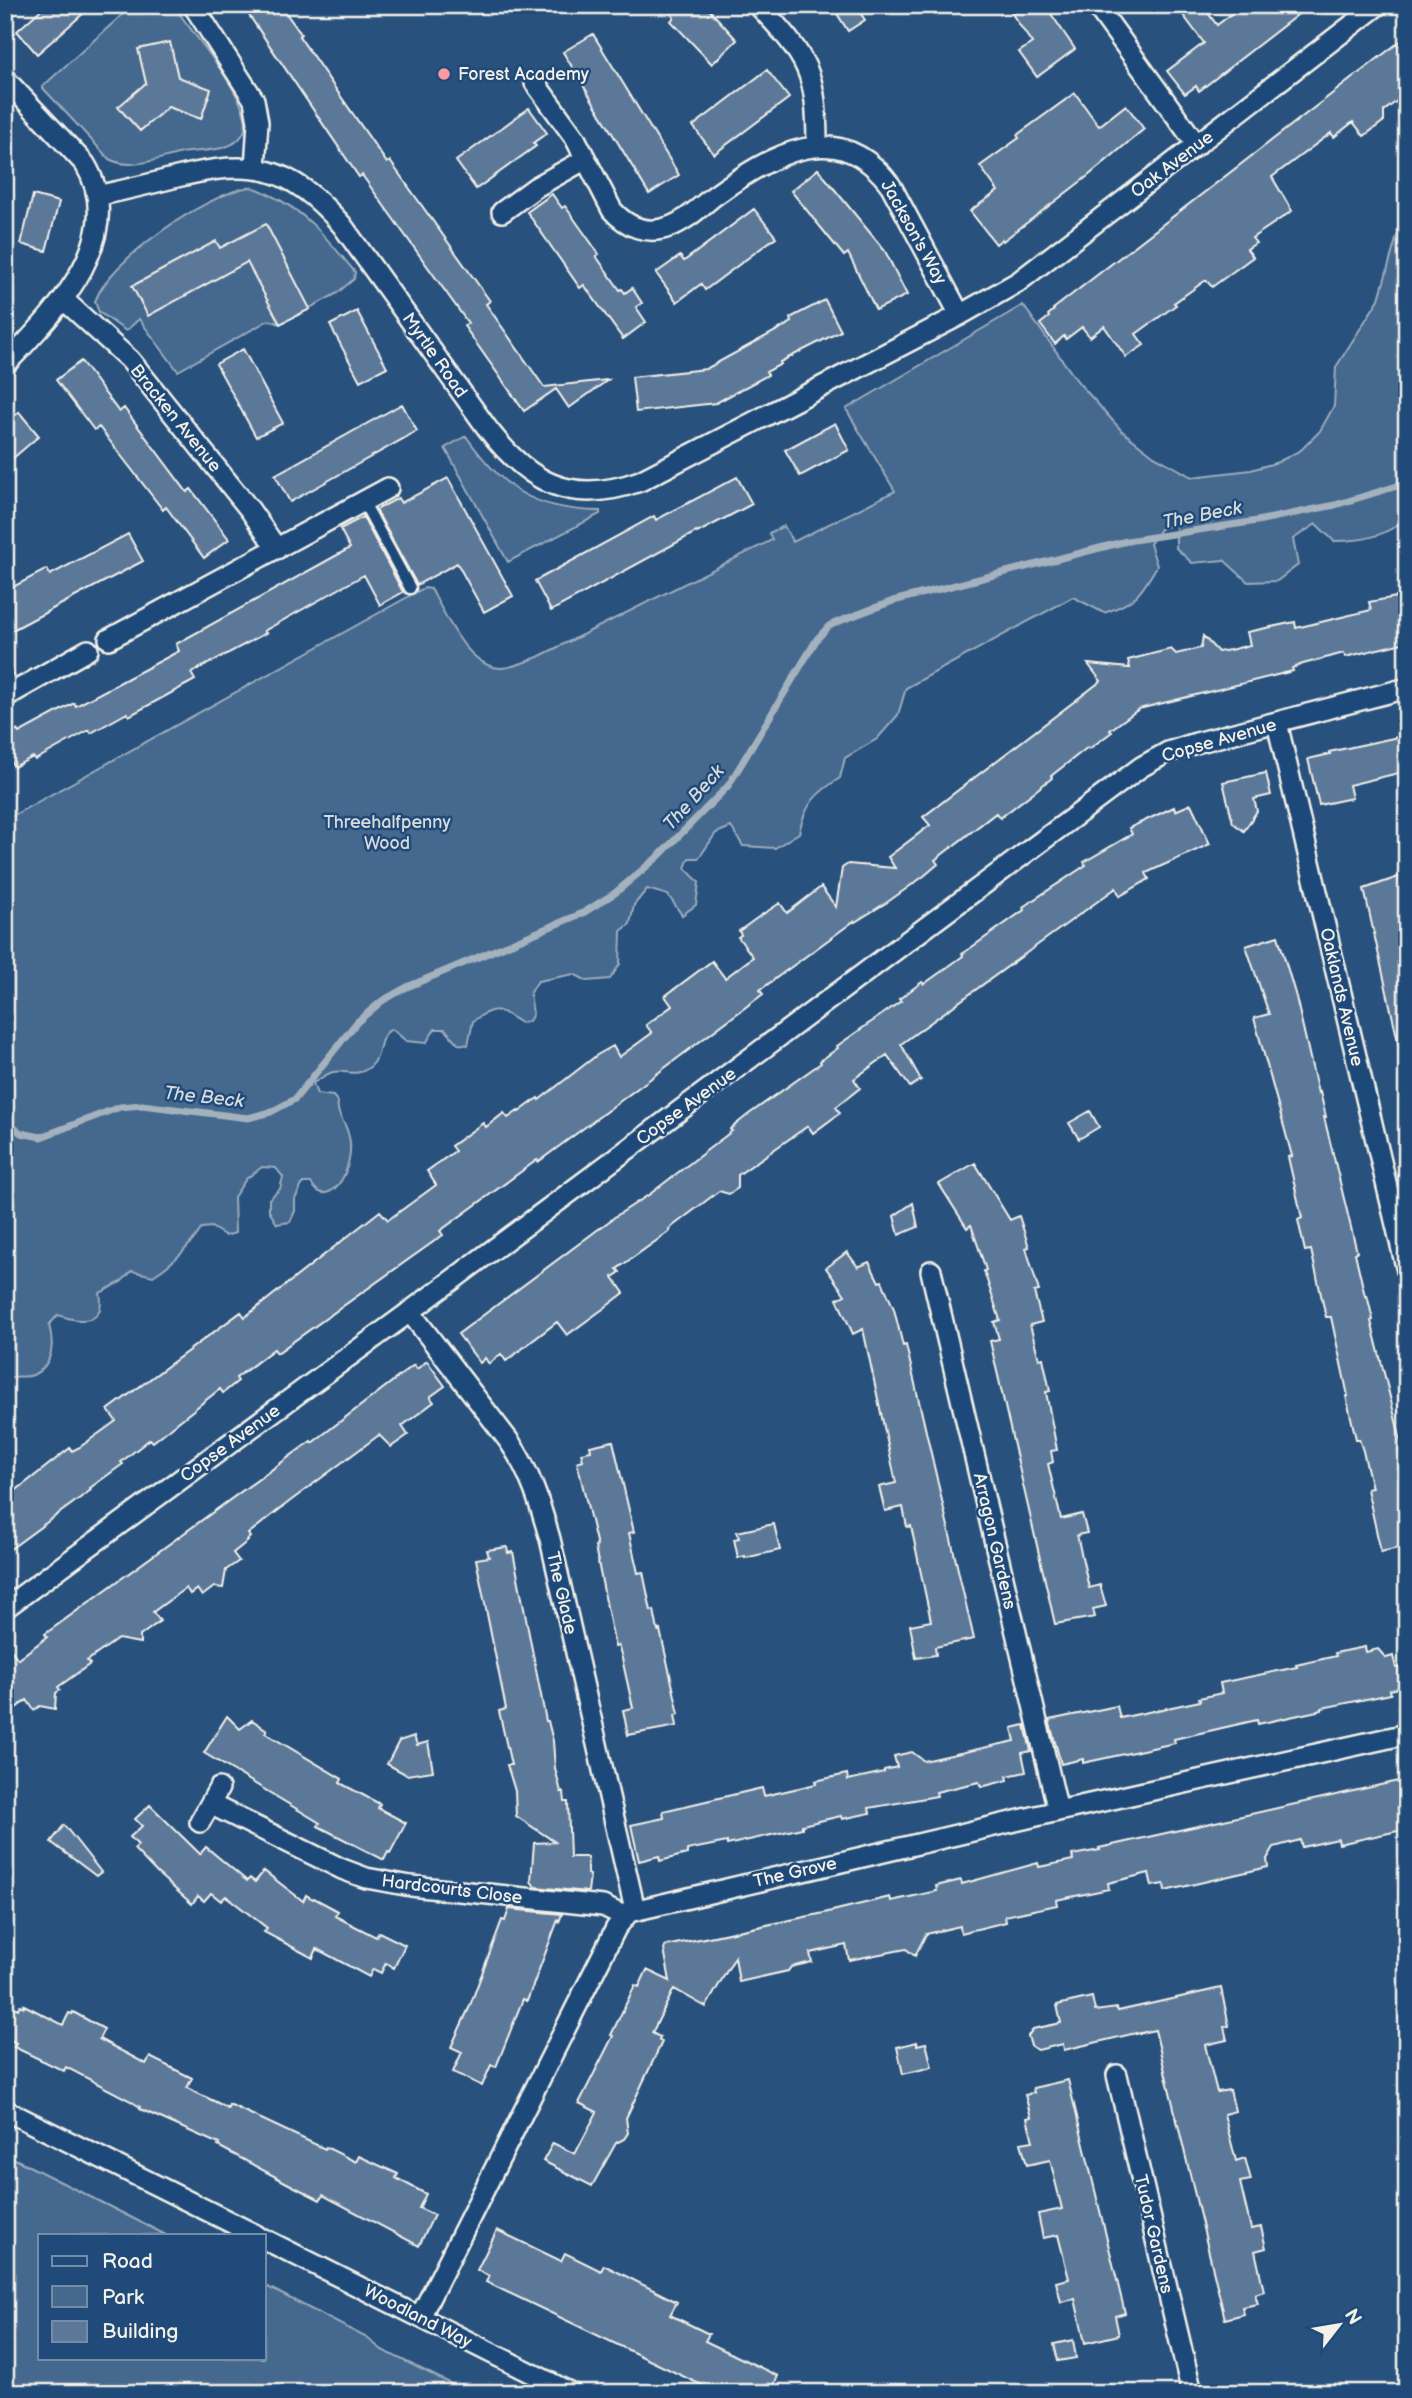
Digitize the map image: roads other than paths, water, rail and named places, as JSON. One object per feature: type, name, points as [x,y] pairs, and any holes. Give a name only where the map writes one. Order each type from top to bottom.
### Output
[{"type":"street","points":[[193,5],[254,100],[258,122],[255,168]]},
{"type":"street","points":[[758,5],[796,47],[807,66],[817,107],[817,147]]},
{"type":"street","points":[[1096,5],[1197,145]]},
{"type":"street","name":"Oak Avenue","points":[[640,481],[960,315],[1038,268],[1378,5]]},
{"type":"street","points":[[5,79],[85,164],[94,181],[98,213],[92,246],[79,277],[5,365]]},
{"type":"street","name":"Jackson's Way","points":[[535,83],[564,120],[612,210],[629,224],[649,231],[671,227],[750,170],[799,149],[844,149],[868,161],[891,186],[960,315]]},
{"type":"street","points":[[502,212],[536,187],[586,159]]},
{"type":"street","name":"Myrtle Road","points":[[97,196],[222,168],[255,168],[289,179],[304,188],[330,211],[486,428],[512,459],[538,479],[567,488],[601,490],[640,481]]},
{"type":"street","name":"Bracken Avenue","points":[[63,299],[130,360],[250,510],[276,549]]},
{"type":"street","points":[[109,639],[388,488]]},
{"type":"street","points":[[10,694],[88,650]]},
{"type":"street","name":"Copse Avenue","points":[[5,1608],[410,1311],[1141,767],[1171,751],[1407,688]]},
{"type":"street","name":"Oaklands Avenue","points":[[1277,723],[1407,1271]]},
{"type":"street","name":"Arragon Gardens","points":[[931,1271],[1058,1811]]},
{"type":"street","name":"The Glade","points":[[410,1311],[509,1441],[533,1484],[550,1539],[630,1913]]},
{"type":"street","name":"The Grove","points":[[630,1913],[1058,1811],[1407,1734]]},
{"type":"street","name":"Hardcourts Close","points":[[200,1822],[214,1796],[342,1869],[366,1878],[411,1886],[603,1906],[630,1913]]},
{"type":"street","points":[[420,2317],[616,1928],[630,1913]]},
{"type":"street","name":"Tudor Gardens","points":[[1117,2075],[1192,2393]]},
{"type":"street","points":[[5,2110],[254,2234]]},
{"type":"street","name":"Woodland Way","points":[[266,2240],[571,2393]]},
{"type":"lane","points":[[363,501],[410,588]]},
{"type":"lane","points":[[5,672],[10,694]]},
{"type":"waterway","name":"The Beck","points":[[5,1121],[21,1133],[41,1137],[120,1107],[142,1105],[248,1118],[271,1112],[295,1099],[357,1022],[382,1001],[407,987],[583,913],[615,893],[659,856],[728,786],[817,639],[829,626],[893,601],[1127,541],[1257,521],[1335,505],[1407,483]]},
{"type":"place","name":"Forest Academy","points":[[444,74]]},
{"type":"park label","name":"Threehalfpenny Wood","points":[[387,832]]}]
